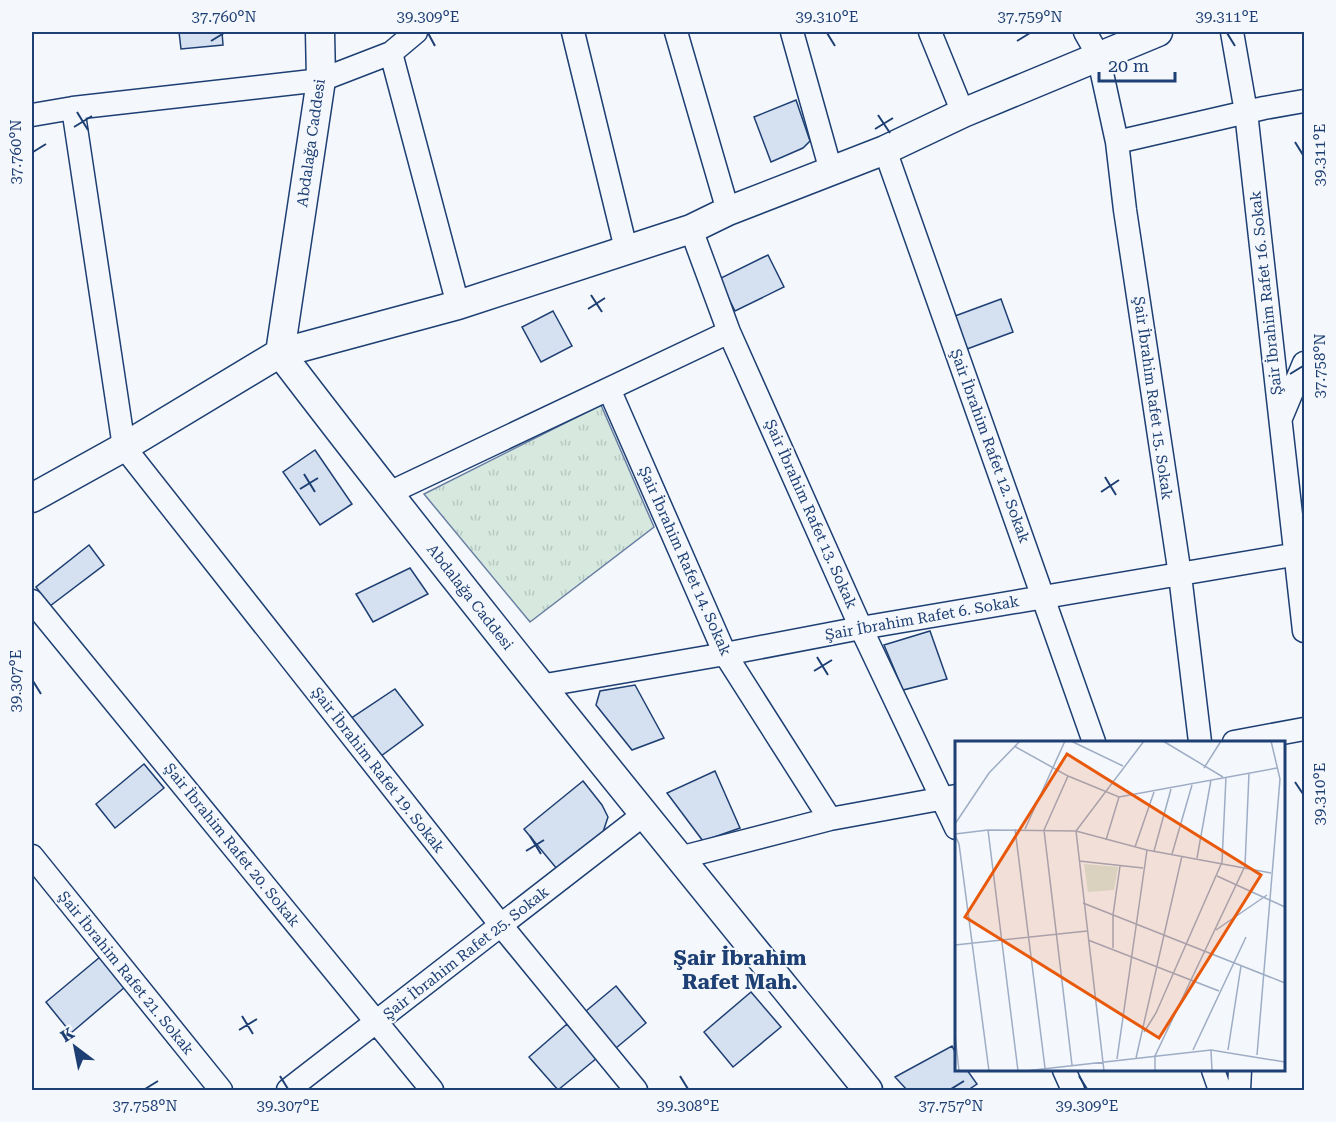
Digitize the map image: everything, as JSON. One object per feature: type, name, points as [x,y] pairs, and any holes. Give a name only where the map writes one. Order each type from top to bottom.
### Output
[{"type":"street","name":"Abdalağa Caddesi","points":[[320,32],[321,80],[280,353],[387,494],[540,686],[868,1090]]},
{"type":"street","points":[[32,115],[73,108],[321,80],[391,53],[416,32]]},
{"type":"street","points":[[573,32],[626,249]]},
{"type":"street","points":[[676,32],[728,211]]},
{"type":"street","points":[[792,32],[831,171]]},
{"type":"street","points":[[930,32],[963,113]]},
{"type":"street","points":[[32,498],[124,447],[280,353],[458,305],[691,229],[728,211],[885,150],[963,113],[1092,44],[1158,32]]},
{"type":"street","name":"Şair İbrahim Rafet 16. Sokak","points":[[1232,32],[1246,112],[1280,420],[1300,554],[1305,631]]},
{"type":"street","name":"Şair İbrahim Rafet 15. Sokak","points":[[1092,44],[1117,142],[1125,210],[1180,575],[1200,741]]},
{"type":"street","points":[[391,53],[458,305]]},
{"type":"street","points":[[1117,142],[1246,112],[1305,101]]},
{"type":"street","points":[[73,108],[124,447]]},
{"type":"street","name":"Şair İbrahim Rafet 12. Sokak","points":[[885,150],[1094,741]]},
{"type":"street","name":"Şair İbrahim Rafet 13. Sokak","points":[[691,229],[729,332],[861,628],[950,797],[955,819]]},
{"type":"street","points":[[387,494],[729,332]]},
{"type":"street","points":[[1280,420],[1305,363]]},
{"type":"street","name":"Şair İbrahim Rafet 14. Sokak","points":[[609,389],[725,654],[830,819]]},
{"type":"street","name":"Şair İbrahim Rafet 19. Sokak","points":[[124,447],[500,924],[636,1090]]},
{"type":"street","name":"Şair İbrahim Rafet 6. Sokak","points":[[540,686],[861,628],[1300,554]]},
{"type":"street","name":"Şair İbrahim Rafet 20. Sokak","points":[[32,601],[432,1090]]},
{"type":"street","points":[[1239,741],[1305,729]]},
{"type":"street","points":[[679,858],[830,819],[950,797]]},
{"type":"street","name":"Şair İbrahim Rafet 25. Sokak","points":[[288,1090],[643,814]]},
{"type":"street","name":"Şair İbrahim Rafet 21. Sokak","points":[[32,856],[221,1090]]},
{"type":"street","points":[[1064,1071],[1073,1090]]},
{"type":"street","points":[[1213,1071],[1220,1090]]},
{"type":"street","points":[[1239,1090],[1240,1071]]},
{"type":"green space","points":[[601,405],[654,527],[530,622],[424,494]]},
{"type":"building","points":[[179,32],[222,32],[223,45],[181,49]]},
{"type":"building","points":[[796,100],[810,141],[803,148],[771,162],[754,117]]},
{"type":"building","points":[[768,255],[784,287],[735,311],[719,279]]},
{"type":"building","points":[[1001,299],[1013,332],[967,349],[955,316]]},
{"type":"building","points":[[553,311],[572,346],[541,362],[522,327]]},
{"type":"building","points":[[315,450],[352,504],[320,525],[283,472]]},
{"type":"building","points":[[89,545],[104,565],[50,606],[36,587]]},
{"type":"building","points":[[410,568],[428,594],[373,622],[356,594]]},
{"type":"building","points":[[930,631],[947,679],[903,690],[884,645]]},
{"type":"building","points":[[635,685],[664,738],[632,750],[596,705],[600,691]]},
{"type":"building","points":[[395,689],[423,725],[381,756],[350,719]]},
{"type":"building","points":[[144,764],[164,788],[115,828],[96,804]]},
{"type":"building","points":[[715,771],[740,828],[703,841],[667,793]]},
{"type":"building","points":[[583,781],[602,805],[608,817],[603,832],[557,869],[524,829]]},
{"type":"building","points":[[100,957],[125,987],[71,1033],[46,1002]]},
{"type":"building","points":[[616,986],[646,1023],[616,1048],[586,1011]]},
{"type":"building","points":[[751,992],[781,1027],[733,1067],[704,1032]]},
{"type":"building","points":[[567,1024],[597,1058],[558,1090],[529,1057]]},
{"type":"building","points":[[952,1046],[955,1052],[955,1071],[968,1071],[977,1084],[968,1090],[907,1090],[895,1077]]},
{"type":"district","name":"Şair İbrahim Rafet Mah.","points":[[740,970]]}]
